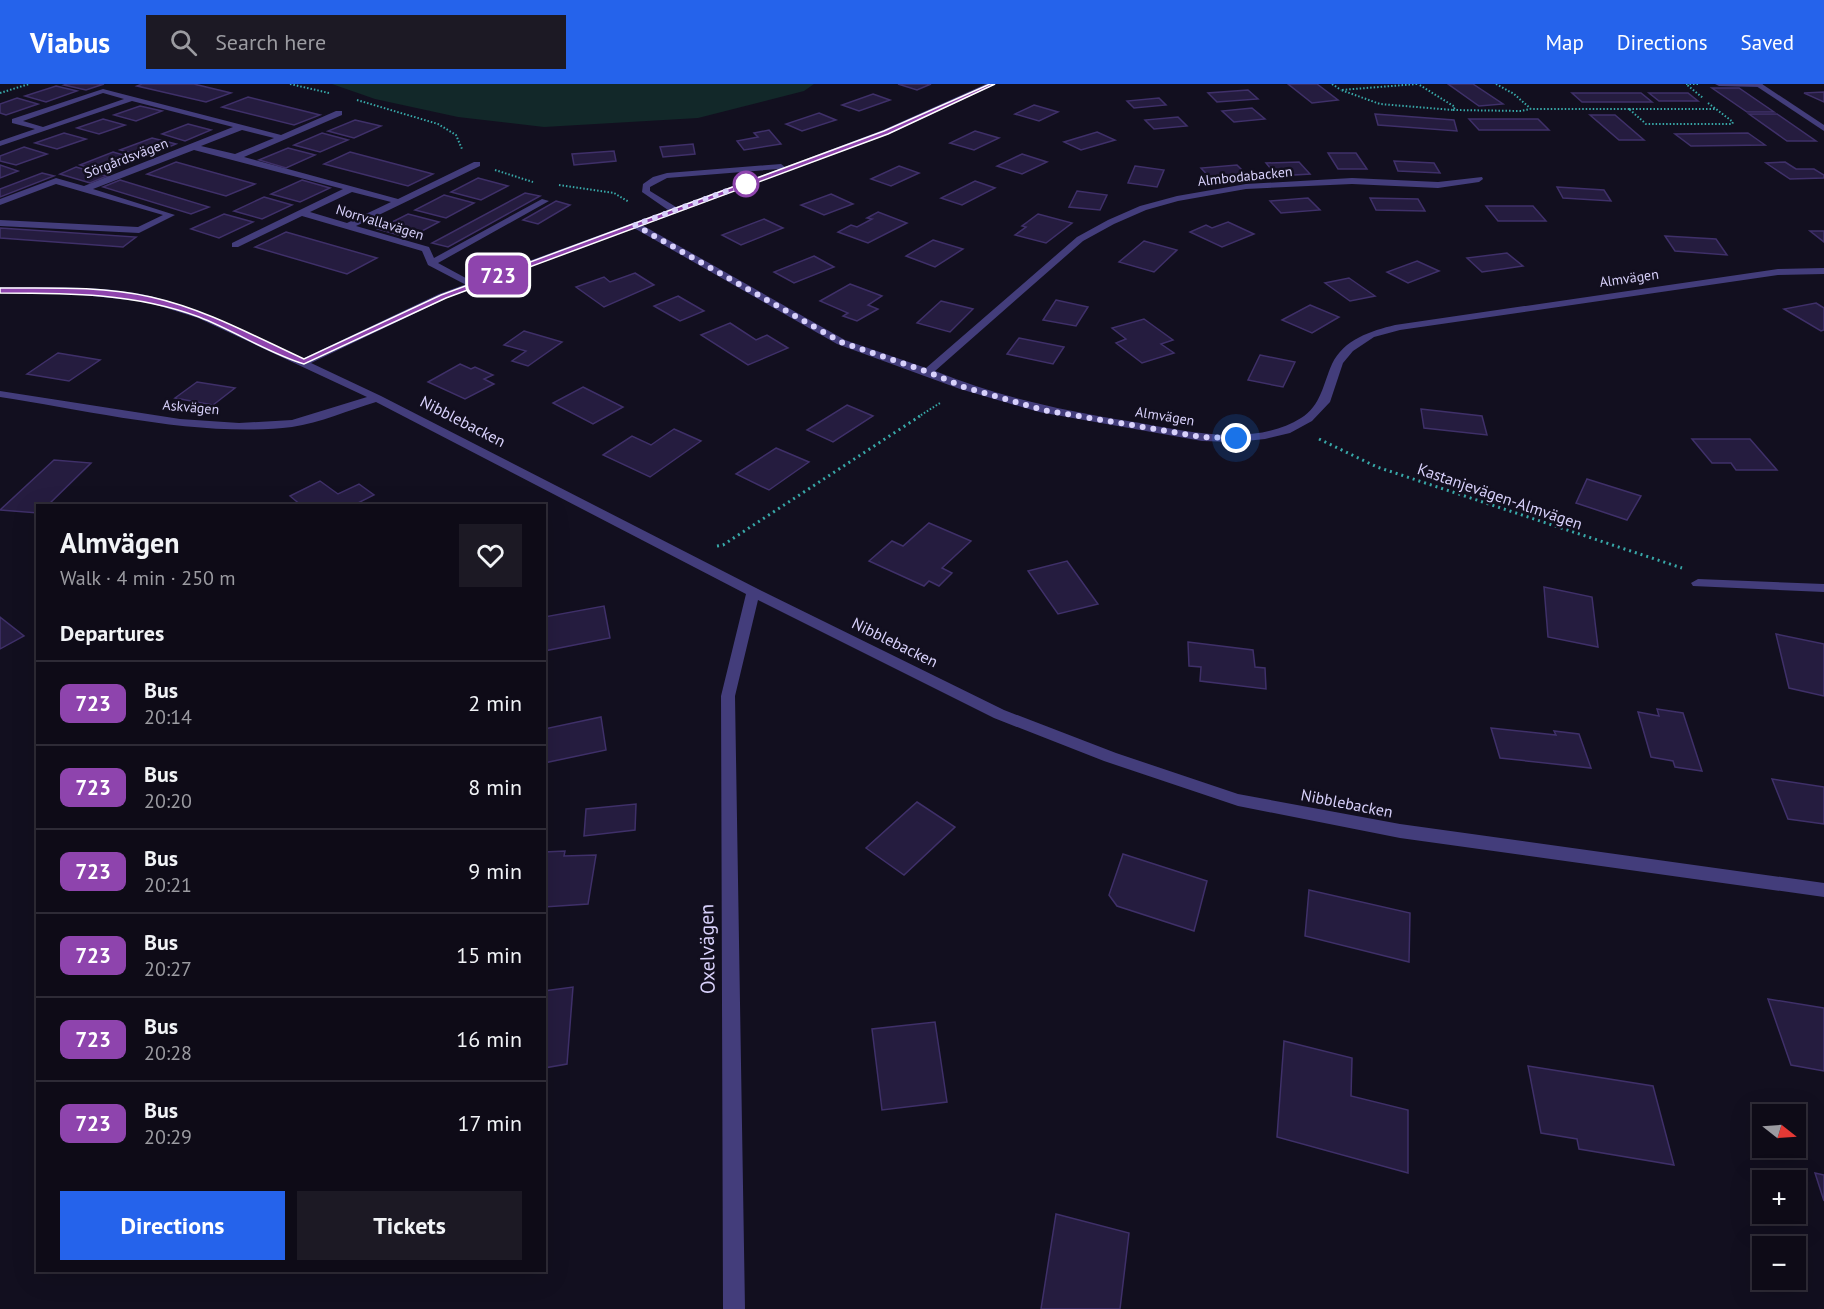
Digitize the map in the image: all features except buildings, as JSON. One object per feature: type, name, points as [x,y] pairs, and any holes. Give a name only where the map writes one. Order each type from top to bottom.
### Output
[{"type":"street","points":[[304,362],[472,285],[886,132],[992,84]]},
{"type":"street","points":[[1720,84],[1758,85],[1824,129]]},
{"type":"street","points":[[43,129],[15,121],[114,88]]},
{"type":"street","points":[[104,92],[281,137]]},
{"type":"street","points":[[0,144],[130,99]]},
{"type":"street","points":[[236,157],[339,113]]},
{"type":"street","name":"Sörgårdsvägen","points":[[0,202],[56,181],[85,189],[241,127]]},
{"type":"street","points":[[193,147],[396,201]]},
{"type":"street","points":[[675,210],[646,192],[646,186],[650,182],[667,176],[805,163]]},
{"type":"street","points":[[348,225],[477,164]]},
{"type":"street","name":"Almbodabacken","points":[[928,372],[1080,239],[1106,222],[1155,204],[1203,192],[1262,186],[1353,181],[1438,185],[1479,179]]},
{"type":"street","points":[[0,223],[139,230],[171,215],[85,189]]},
{"type":"street","points":[[235,244],[351,189]]},
{"type":"street","points":[[431,263],[546,201]]},
{"type":"street","name":"Norrvallavägen","points":[[302,213],[426,249],[431,263],[472,285]]},
{"type":"street","name":"Almvägen","points":[[635,225],[841,342],[964,387],[1043,410],[1202,437],[1236,438],[1286,431],[1294,427],[1308,419],[1324,402],[1338,363],[1349,349],[1370,335],[1399,327],[1778,272],[1824,271]]},
{"type":"street","name":"Nibblebacken","points":[[0,290],[74,291],[149,299],[202,316],[377,398],[753,592],[999,714],[1110,757],[1238,800],[1400,831],[1824,890]]},
{"type":"street","name":"Askvägen","points":[[0,394],[180,422],[239,426],[294,423],[377,398]]},
{"type":"street","points":[[1698,583],[1824,588]]},
{"type":"street","name":"Oxelvägen","points":[[734,1309],[728,696],[753,592]]},
{"type":"path","points":[[0,93],[29,84]]},
{"type":"path","points":[[1332,84],[1352,97],[1398,106],[1453,110],[1716,109]]},
{"type":"path","points":[[1341,90],[1417,84],[1455,106],[1453,110]]},
{"type":"path","points":[[1496,84],[1514,94],[1531,109]]},
{"type":"path","points":[[1629,109],[1646,124],[1732,124],[1685,84]]},
{"type":"path","points":[[1685,84],[1720,84]]},
{"type":"path","points":[[693,560],[714,547],[723,545],[964,387]]},
{"type":"path","name":"Kastanjevägen-Almvägen","points":[[1294,427],[1377,467],[1683,569],[1698,583]]},
{"type":"green space","points":[[332,84],[814,84],[804,91],[698,118],[544,127],[458,117],[375,99]]},
{"type":"bus line","name":"723","points":[[0,290],[74,291],[149,299],[202,316],[304,362],[443,297],[886,132],[992,84]]},
{"type":"route","points":[[746,184],[635,225],[841,342],[964,387],[1043,410],[1202,437],[1236,438]]}]
